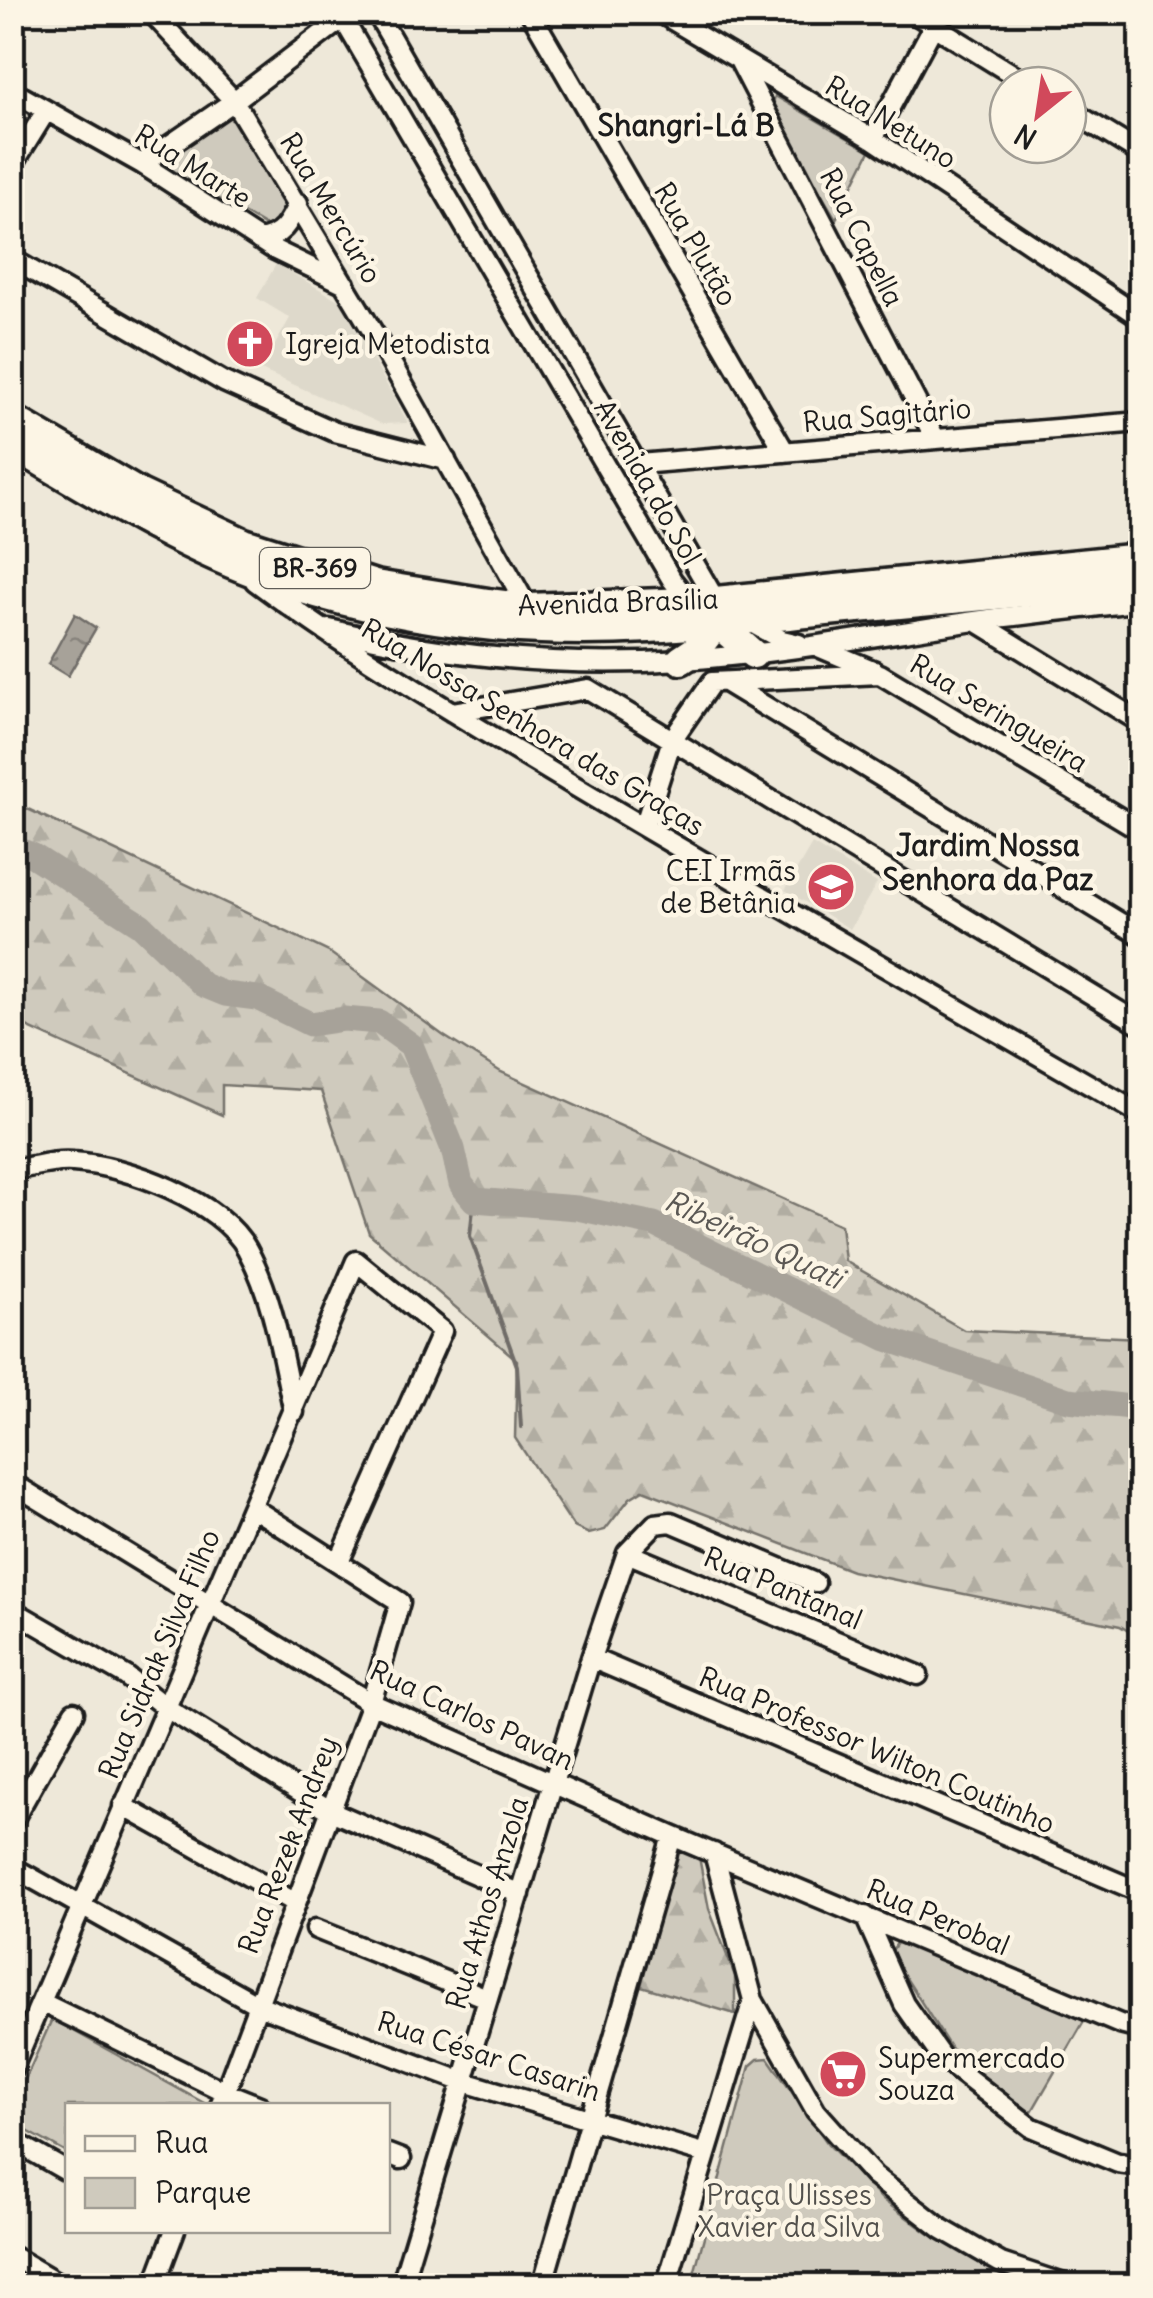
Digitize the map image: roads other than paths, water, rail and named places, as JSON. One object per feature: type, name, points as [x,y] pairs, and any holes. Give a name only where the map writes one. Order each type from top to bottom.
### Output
[{"type":"highway","name":"Avenida Brasília","points":[[12,419],[140,494],[218,532],[280,556],[376,585],[446,598],[528,608],[716,611],[1136,597]]},
{"type":"highway","name":"Avenida Brasília","points":[[12,444],[123,508],[227,560],[326,595],[472,624],[586,630],[1140,558]]},
{"type":"highway","points":[[681,660],[696,650],[716,611],[753,654]]},
{"type":"street","name":"Rua Mercúrio","points":[[150,12],[234,102],[298,203],[528,608]]},
{"type":"street","name":"Avenida do Sol","points":[[376,12],[639,464],[716,611]]},
{"type":"street","name":"Rua Plutão","points":[[530,12],[785,452]]},
{"type":"street","name":"Rua Netuno","points":[[659,12],[873,139],[1140,317]]},
{"type":"street","points":[[912,12],[938,19],[1002,65]]},
{"type":"street","points":[[142,164],[234,102],[345,14]]},
{"type":"street","name":"Avenida do Sol","points":[[345,14],[578,416],[716,611]]},
{"type":"street","points":[[873,139],[938,19]]},
{"type":"street","name":"Rua Capella","points":[[740,62],[935,438]]},
{"type":"street","name":"Rua Marte","points":[[12,91],[142,164],[259,240],[345,284]]},
{"type":"street","points":[[12,166],[46,111]]},
{"type":"street","points":[[1088,120],[1140,153]]},
{"type":"street","points":[[259,240],[273,238],[282,231],[298,203]]},
{"type":"street","points":[[12,259],[224,382],[335,432],[446,460]]},
{"type":"street","points":[[578,416],[603,404]]},
{"type":"street","name":"Rua Sagitário","points":[[639,464],[1140,422]]},
{"type":"street","name":"Rua Nossa Senhora das Graças","points":[[227,560],[314,625],[452,712],[644,828],[1140,1114]]},
{"type":"street","name":"Avenida Brasília","points":[[314,625],[380,641],[462,652],[550,659],[681,660],[812,646],[1136,597]]},
{"type":"street","name":"Rua Seringueira","points":[[716,611],[782,640],[812,646],[880,674],[1140,830]]},
{"type":"street","points":[[976,621],[1140,722]]},
{"type":"street","name":"Rua Seringueira","points":[[727,682],[880,674]]},
{"type":"street","points":[[644,828],[672,740],[712,682],[727,682],[1140,934]]},
{"type":"street","points":[[452,712],[588,689],[1140,1024]]},
{"type":"street","points":[[12,1170],[68,1161],[108,1165],[185,1198],[226,1225],[245,1244],[260,1276],[294,1412]]},
{"type":"street","name":"Rua Sidrak Silva Filho","points":[[12,2070],[356,1262],[442,1331],[339,1562]]},
{"type":"street","name":"Rua Carlos Pavan","points":[[12,1483],[371,1703],[714,1853]]},
{"type":"street","points":[[253,1508],[339,1562]]},
{"type":"street","points":[[631,1547],[655,1524],[671,1522],[816,1582]]},
{"type":"street","name":"Rua Athos Anzola","points":[[402,2286],[591,1658],[631,1547]]},
{"type":"street","name":"Rua Pantanal","points":[[631,1547],[918,1674]]},
{"type":"street","name":"Rua Rezek Andrey","points":[[223,2099],[371,1703],[400,1602],[339,1562]]},
{"type":"street","points":[[12,1610],[126,1676],[165,1706],[332,1811],[520,1894]]},
{"type":"street","name":"Rua Professor Wilton Coutinho","points":[[591,1658],[1140,1892]]},
{"type":"street","points":[[12,1822],[74,1712]]},
{"type":"street","points":[[122,1806],[296,1903]]},
{"type":"street","points":[[542,2286],[672,1836]]},
{"type":"street","points":[[714,1853],[753,2000],[816,2111],[874,2176],[942,2229],[1026,2280],[1070,2286]]},
{"type":"street","name":"Rua Perobal","points":[[714,1853],[1120,2024],[1140,2029]]},
{"type":"street","name":"Rua César Casarin","points":[[12,1867],[258,2004],[461,2081],[706,2154]]},
{"type":"street","points":[[866,1916],[904,2004],[942,2058],[1031,2128],[1118,2162],[1140,2166]]},
{"type":"street","points":[[316,1929],[487,1998]]},
{"type":"street","points":[[666,2286],[753,2000]]},
{"type":"street","points":[[42,2002],[223,2099]]},
{"type":"street","points":[[12,2140],[65,2170]]},
{"type":"street","points":[[154,2286],[172,2233]]},
{"type":"street","points":[[12,2256],[62,2286]]},
{"type":"water","points":[[75,614],[96,628],[68,676],[48,664]]},
{"type":"waterway","name":"Ribeirão Quati","points":[[12,847],[32,855],[141,925],[203,985],[225,994],[257,998],[310,1024],[344,1019],[379,1022],[411,1045],[453,1149],[461,1184],[474,1200],[577,1208],[654,1224],[887,1339],[1068,1400],[1140,1408]]},
{"type":"waterway","points":[[474,1200],[470,1236],[517,1366],[521,1427]]},
{"type":"place","name":"Igreja Metodista","points":[[250,344]]},
{"type":"place","name":"CEI Irmãs de Betânia","points":[[831,887]]},
{"type":"place","name":"Supermercado Souza","points":[[843,2074]]},
{"type":"district","name":"Shangri-Lá B","points":[[686,125]]},
{"type":"district","name":"Jardim Nossa Senhora da Paz","points":[[988,862]]},
{"type":"park label","name":"Praça Ulisses Xavier da Silva","points":[[789,2211]]}]
